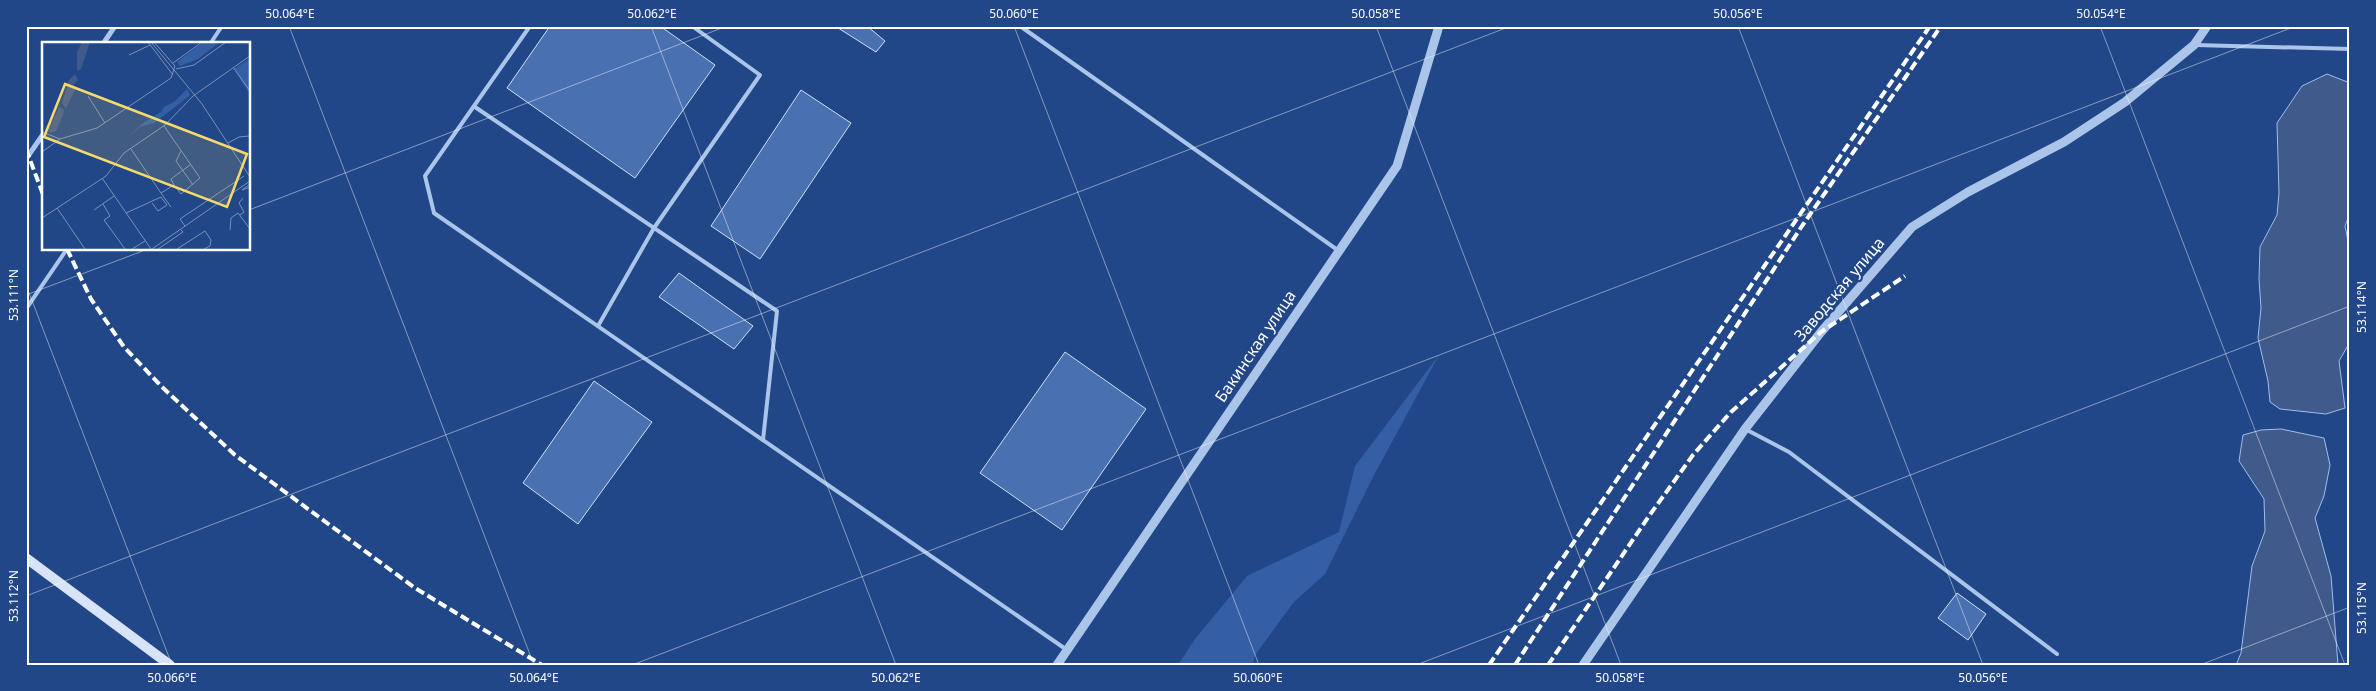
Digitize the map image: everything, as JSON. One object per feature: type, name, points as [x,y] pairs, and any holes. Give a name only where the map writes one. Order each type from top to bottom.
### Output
[{"type":"main road","points":[[26,558],[170,665]]},
{"type":"street","points":[[104,42],[115,26]]},
{"type":"street","name":"Бакинская улица","points":[[1057,665],[1397,166],[1440,26]]},
{"type":"street","name":"Заводская улица","points":[[1583,665],[1745,428],[1821,332],[1912,227],[1968,192],[2072,137],[2125,102],[2194,45],[2207,26]]},
{"type":"street","points":[[26,159],[42,136]]},
{"type":"lane","points":[[211,42],[222,26]]},
{"type":"lane","points":[[530,26],[425,176],[434,213],[1067,650]]},
{"type":"lane","points":[[598,326],[654,228],[760,75],[692,26]]},
{"type":"lane","points":[[1020,26],[1339,251]]},
{"type":"lane","points":[[2194,45],[2350,49]]},
{"type":"lane","points":[[475,107],[777,311],[763,440]]},
{"type":"lane","points":[[26,309],[66,250]]},
{"type":"lane","points":[[1745,428],[1789,452],[2057,654]]},
{"type":"shaded area","points":[[2327,74],[2350,83],[2350,213],[2345,226],[2350,251],[2350,342],[2339,361],[2345,408],[2326,414],[2280,409],[2270,402],[2268,381],[2258,338],[2261,308],[2259,279],[2260,247],[2277,215],[2279,193],[2277,123],[2302,86]]},
{"type":"shaded area","points":[[1439,355],[1373,477],[1325,574],[1294,602],[1255,655],[1253,665],[1178,665],[1195,639],[1247,576],[1339,532],[1355,466]]},
{"type":"shaded area","points":[[2281,429],[2324,438],[2330,465],[2324,496],[2315,518],[2331,576],[2338,665],[2236,665],[2241,653],[2252,566],[2265,531],[2264,499],[2239,461],[2243,435],[2261,430]]},
{"type":"building","points":[[550,26],[660,26],[715,65],[635,178],[507,88]]},
{"type":"building","points":[[835,26],[867,26],[885,41],[876,52]]},
{"type":"building","points":[[801,90],[851,123],[760,259],[711,226]]},
{"type":"building","points":[[679,273],[753,326],[734,349],[659,297]]},
{"type":"building","points":[[1065,352],[1146,409],[1062,530],[980,473]]},
{"type":"building","points":[[594,381],[652,422],[578,524],[523,483]]},
{"type":"building","points":[[1957,593],[1986,614],[1968,640],[1938,618]]},
{"type":"railway","points":[[1489,665],[1930,26]]},
{"type":"railway","points":[[1515,665],[1802,226],[1941,26]]},
{"type":"railway","points":[[26,149],[42,192]]},
{"type":"railway","points":[[67,250],[91,299],[124,347],[162,387],[235,455],[415,588],[542,665]]},
{"type":"railway","points":[[1548,665],[1649,516],[1693,455],[1731,412],[1821,332],[1905,276]]}]
